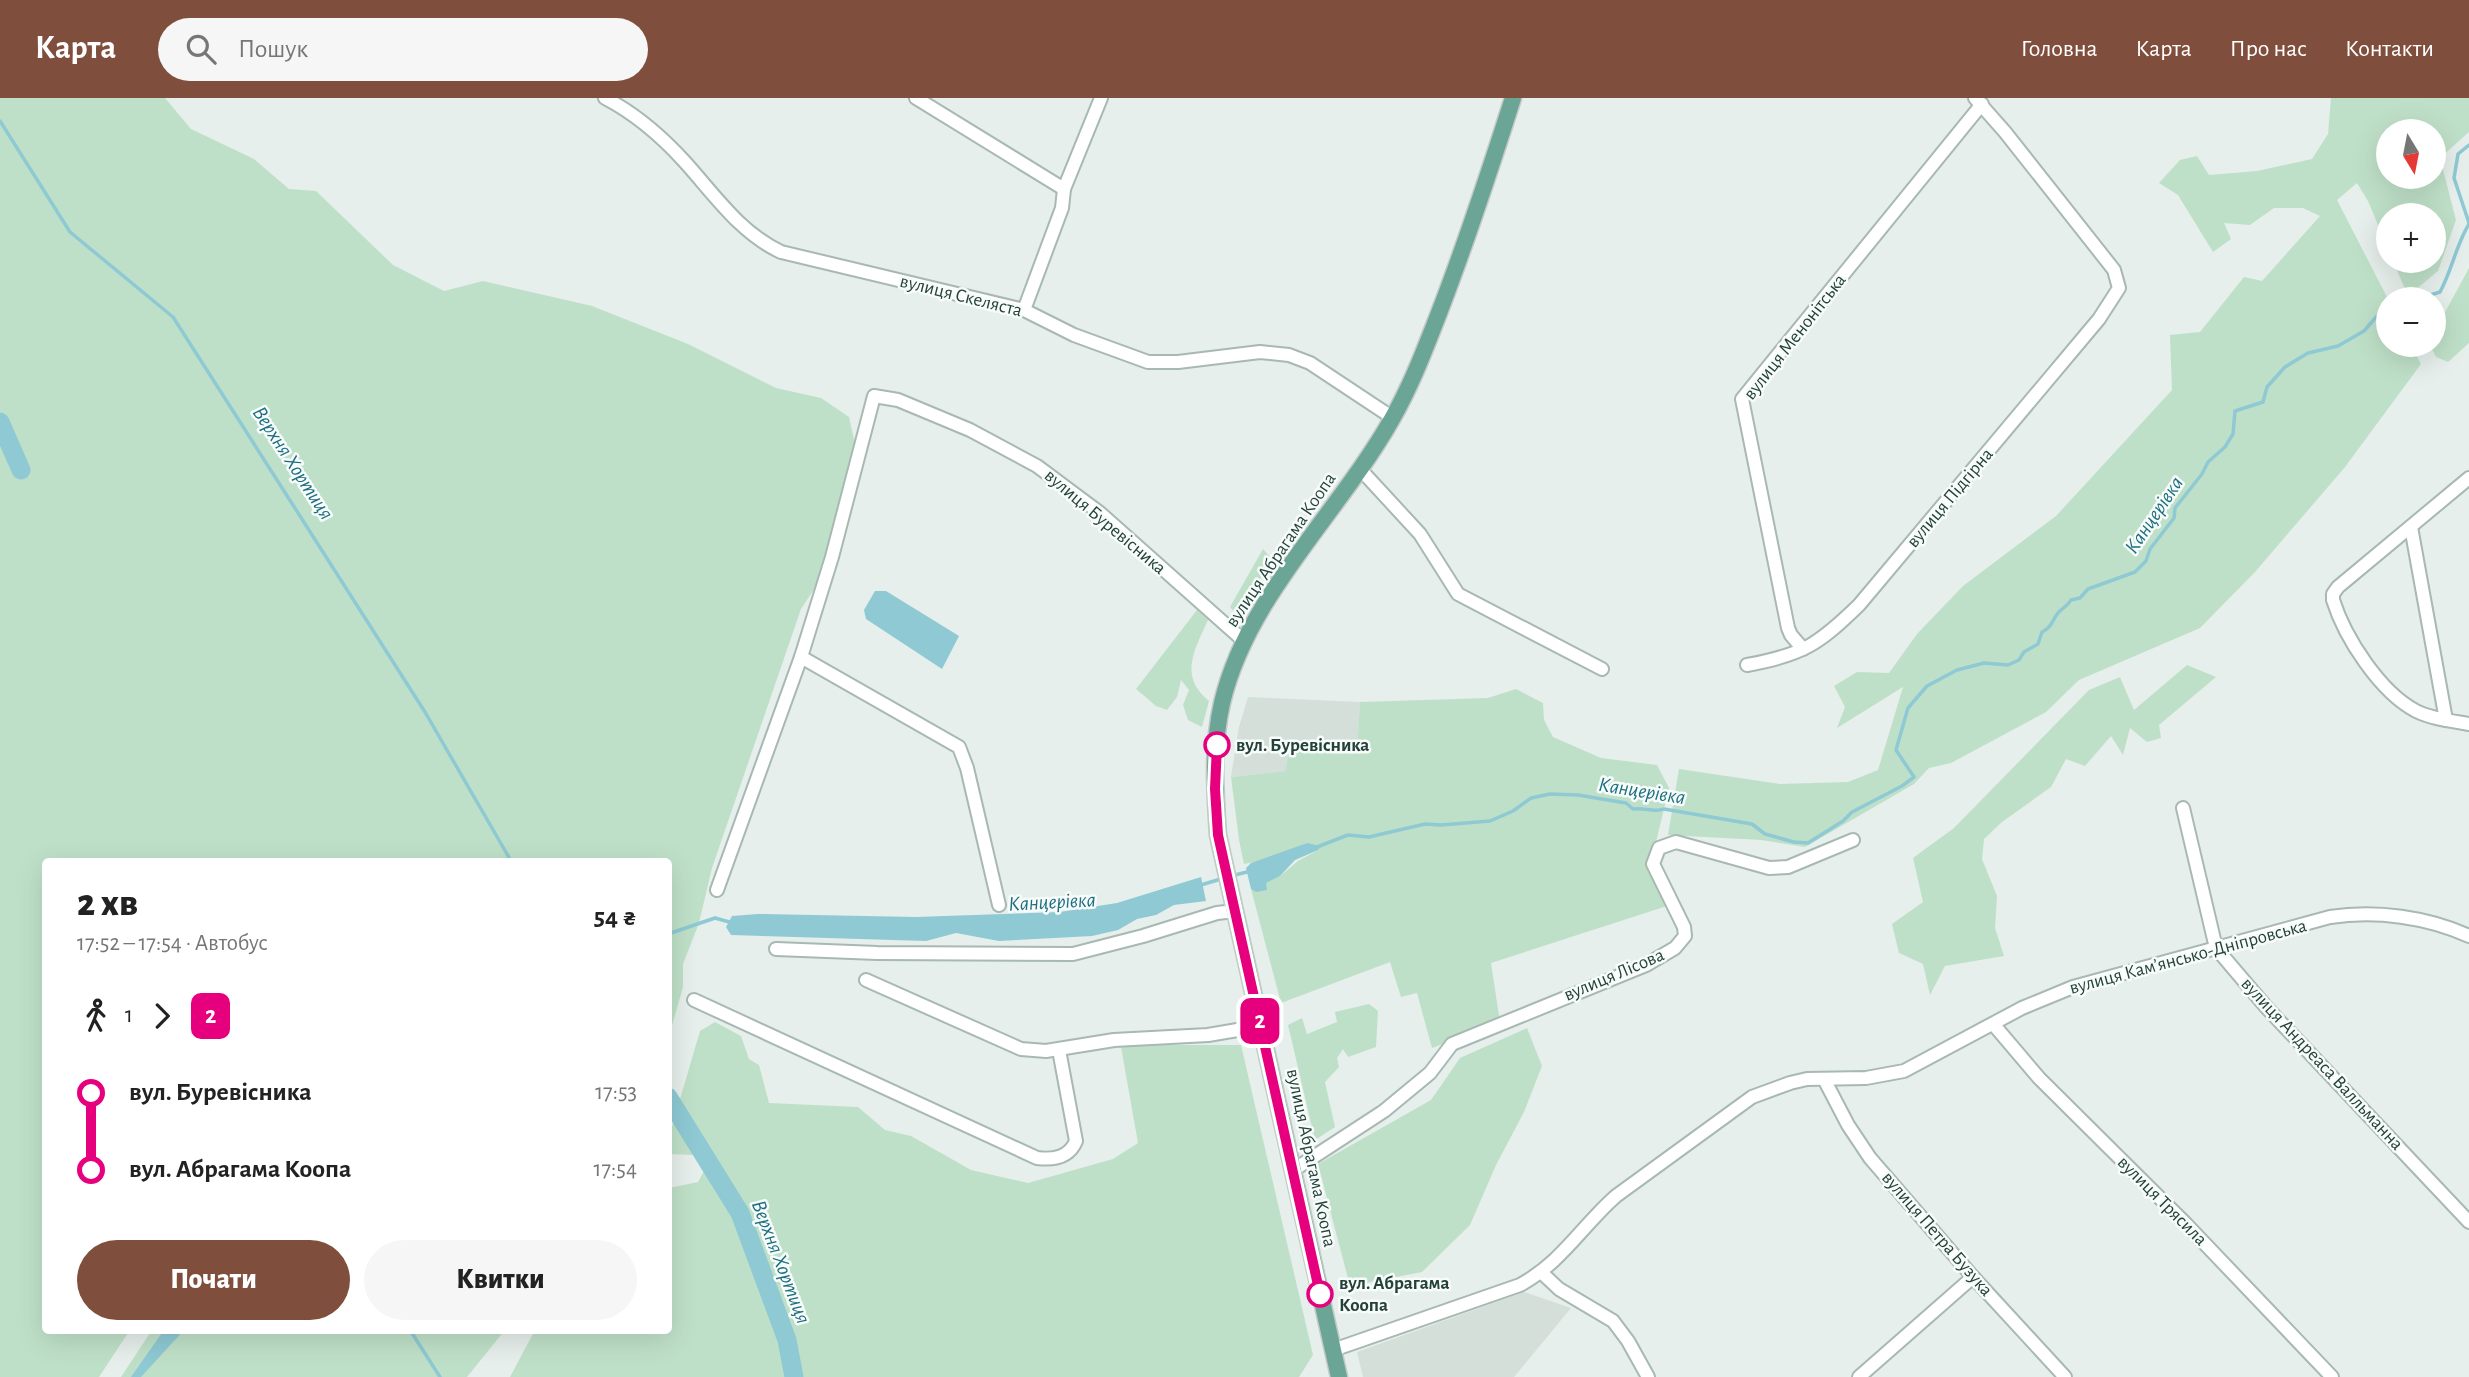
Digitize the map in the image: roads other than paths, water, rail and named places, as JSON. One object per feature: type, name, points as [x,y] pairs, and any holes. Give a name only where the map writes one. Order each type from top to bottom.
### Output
[{"type":"main road","name":"вулиця Абрагама Коопа","points":[[1339,1377],[1218,835],[1215,764],[1222,706],[1236,657],[1244,641],[1318,526],[1361,470],[1393,418],[1421,358],[1452,280],[1513,98]]},
{"type":"street","name":"вулиця Скеляста","points":[[605,98],[621,106],[664,142],[723,206],[770,247],[805,259],[1024,310],[1074,335],[1147,362],[1178,362],[1260,352],[1289,355],[1310,363],[1393,418]]},
{"type":"street","points":[[916,98],[1064,189]]},
{"type":"street","points":[[1024,310],[1062,208],[1064,189],[1101,98]]},
{"type":"street","name":"вулиця Підгірна","points":[[1747,665],[1786,657],[1830,633],[1873,590],[2099,319],[2119,288],[2113,270],[1979,101]]},
{"type":"street","name":"вулиця Менонітська","points":[[1803,649],[1788,628],[1742,399],[1979,101]]},
{"type":"street","name":"вулиця Буревісника","points":[[801,657],[832,557],[874,396],[898,400],[970,430],[1037,466],[1100,513],[1244,641]]},
{"type":"street","points":[[1361,470],[1420,534],[1458,594],[1602,669]]},
{"type":"street","points":[[2469,478],[2333,594],[2350,642],[2392,694],[2419,713],[2469,724]]},
{"type":"street","points":[[2411,527],[2446,720]]},
{"type":"street","points":[[717,890],[801,657],[959,747],[967,768],[999,905]]},
{"type":"street","name":"вулиця Андреаса Валльманна","points":[[2183,808],[2216,948],[2267,1008],[2469,1222]]},
{"type":"street","name":"вулиця Лісова","points":[[1292,1171],[1338,1143],[1394,1103],[1430,1073],[1452,1044],[1646,965],[1675,948],[1685,936],[1684,927],[1653,864],[1659,848],[1676,842],[1769,868],[1788,867],[1853,840]]},
{"type":"street","points":[[776,949],[877,953],[1073,954],[1217,913],[1234,911]]},
{"type":"street","name":"вулиця Кам’янсько-Дніпровська","points":[[1333,1350],[1511,1288],[1542,1273],[1616,1196],[1752,1097],[1790,1083],[1887,1076],[1904,1072],[2022,1009],[2089,981],[2330,918],[2355,913],[2438,924],[2469,936]]},
{"type":"street","points":[[866,980],[1021,1049],[1059,1050],[1114,1040],[1208,1035],[1261,1026]]},
{"type":"street","points":[[694,1000],[1037,1158],[1048,1160],[1070,1152],[1076,1141],[1059,1050]]},
{"type":"street","name":"вулиця Трясила","points":[[1994,1025],[2039,1078],[2195,1233],[2332,1377]]},
{"type":"street","name":"вулиця Петра Бузука","points":[[1824,1079],[1848,1125],[1870,1157],[1973,1277],[2065,1377]]},
{"type":"street","points":[[1542,1273],[1559,1289],[1613,1321],[1628,1341],[1648,1377]]},
{"type":"street","points":[[1859,1377],[1973,1277]]},
{"type":"water","points":[[875,591],[886,591],[959,636],[942,669],[866,619],[864,610]]},
{"type":"water","points":[[1307,843],[1320,846],[1318,850],[1295,860],[1280,876],[1266,883],[1267,890],[1256,892],[1251,889],[1246,868],[1251,863]]},
{"type":"water","points":[[1201,877],[1206,901],[1174,905],[1156,915],[1137,919],[1118,930],[1092,936],[999,941],[956,933],[926,941],[731,935],[726,927],[732,916],[758,914],[916,917],[1060,912],[1117,903]]},
{"type":"water","points":[[161,1334],[180,1334],[141,1377],[131,1377]]},
{"type":"waterway","name":"Верхня Хортиця","points":[[0,121],[70,232],[173,317],[425,712],[509,858]]},
{"type":"waterway","name":"Канцерівка","points":[[2469,145],[2458,154],[2454,178],[2469,223]]},
{"type":"waterway","name":"Канцерівка","points":[[2442,287],[2469,224]]},
{"type":"waterway","name":"Канцерівка","points":[[1317,847],[1348,835],[1369,837],[1425,824],[1490,821],[1513,811],[1531,798],[1550,794],[1578,795],[1626,803],[1633,809],[1664,809],[1752,824],[1765,834],[1808,843],[1843,821],[1852,812],[1914,777],[1896,750],[1908,708],[1927,686],[1957,670],[1984,663],[2008,665],[2019,660],[2024,652],[2038,644],[2042,632],[2071,600],[2080,598],[2088,589],[2135,572],[2146,561],[2150,549],[2174,518],[2175,508],[2202,474],[2208,462],[2225,447],[2233,434],[2235,411],[2263,402],[2267,387],[2285,367],[2308,353],[2338,346],[2364,331],[2376,317]]},
{"type":"waterway","name":"Верхня Хортиця","points":[[0,422],[21,470]]},
{"type":"waterway","name":"Канцерівка","points":[[1231,876],[1251,871]]},
{"type":"waterway","name":"Канцерівка","points":[[1201,885],[1224,878]]},
{"type":"waterway","name":"Канцерівка","points":[[672,933],[715,918],[733,923]]},
{"type":"waterway","name":"Верхня Хортиця","points":[[672,1103],[740,1213],[787,1340],[794,1377]]},
{"type":"waterway","name":"Верхня Хортиця","points":[[413,1334],[440,1377]]},
{"type":"place","name":"вул. Буревісника","points":[[1217,745]]},
{"type":"place","name":"вул. Абрагама Коопа","points":[[1320,1294]]}]
